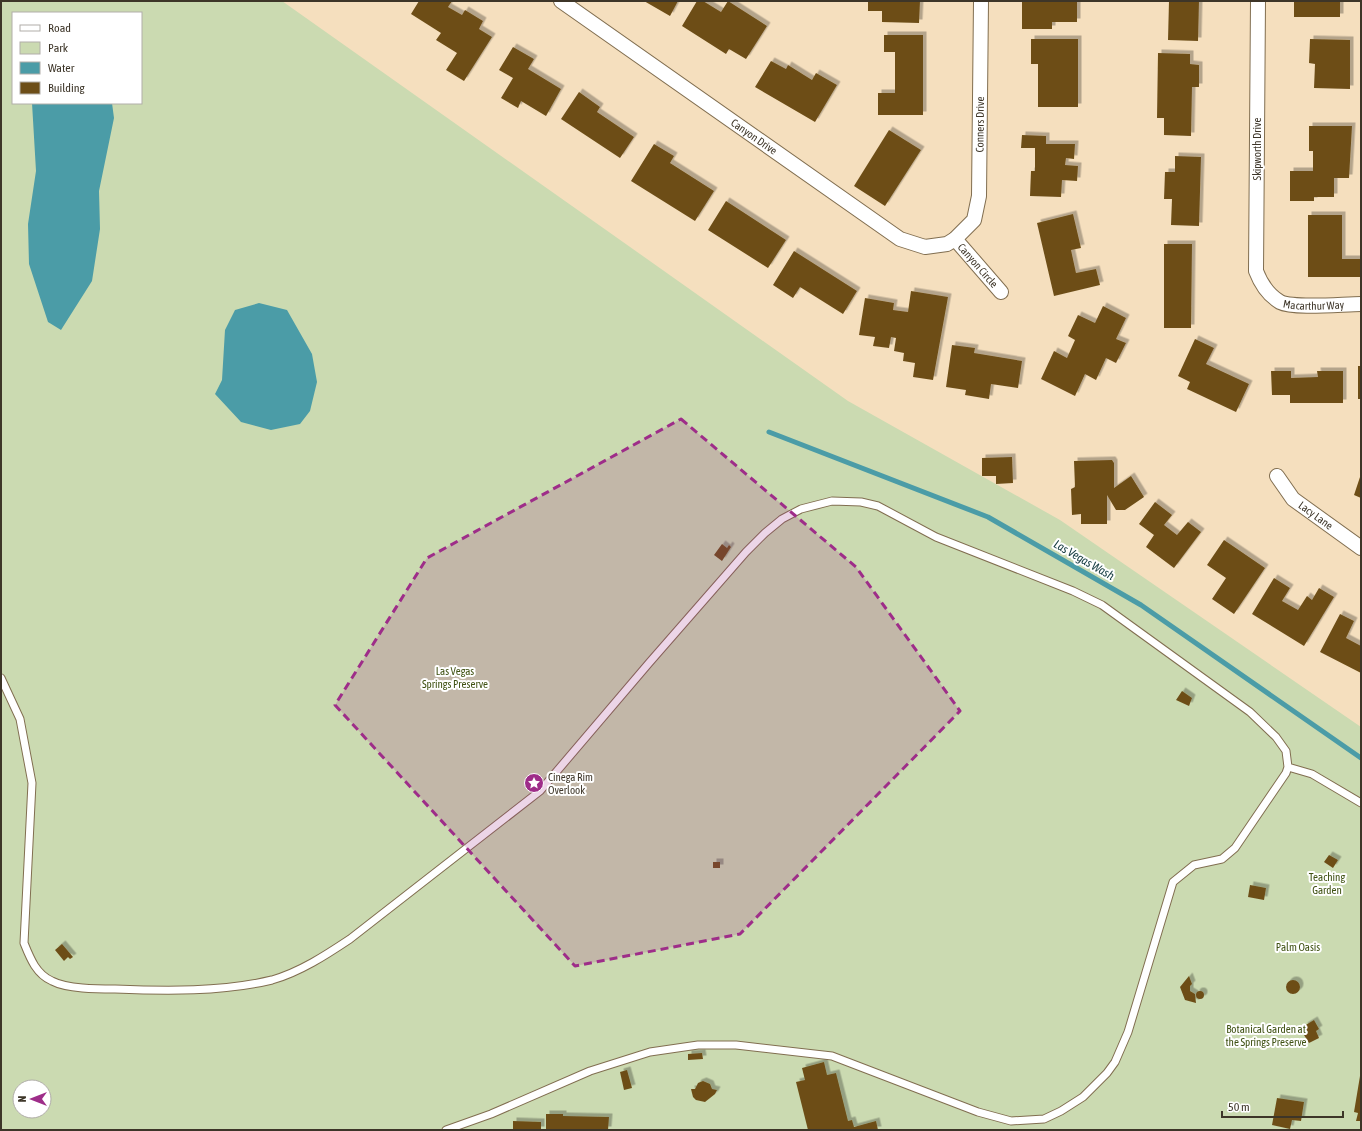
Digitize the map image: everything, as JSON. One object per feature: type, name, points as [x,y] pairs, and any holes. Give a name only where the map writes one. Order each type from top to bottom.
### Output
[{"type":"street","name":"Canyon Drive","points":[[561,1],[900,239],[925,247],[947,244],[955,239]]},
{"type":"street","name":"Conners Drive","points":[[955,239],[974,220],[979,196],[981,1]]},
{"type":"street","name":"Skipworth Drive","points":[[1258,1],[1256,271],[1260,281],[1269,294]]},
{"type":"street","name":"Canyon Circle","points":[[955,239],[1001,292]]},
{"type":"street","name":"Macarthur Way","points":[[1269,294],[1282,302],[1296,305],[1361,304]]},
{"type":"street","name":"Lacy Lane","points":[[1277,476],[1292,499],[1361,548]]},
{"type":"lane","points":[[1,678],[20,719],[32,783],[24,943],[30,959],[38,971],[52,982],[86,988],[173,991],[258,982],[288,974],[324,956],[350,939],[540,791],[649,663],[746,552],[765,533],[782,519],[801,509],[832,501],[861,502],[878,506],[936,538],[1073,591],[1102,605],[1250,712],[1276,737],[1286,751],[1288,767],[1235,848],[1222,859],[1194,865],[1173,882],[1128,1032],[1115,1062],[1107,1073],[1083,1097],[1062,1111],[1044,1119],[1011,1122],[978,1112],[832,1056],[736,1045],[698,1045],[650,1052],[590,1071],[491,1114],[446,1130]]},
{"type":"lane","points":[[1288,767],[1312,774],[1361,803]]},
{"type":"highlighted area","points":[[681,419],[856,567],[960,711],[740,934],[575,966],[335,705],[427,558]]},
{"type":"green space","name":"Las Vegas Springs Preserve","points":[[1,1],[282,1],[848,401],[1060,520],[1361,727],[1361,1130],[1,1130]]},
{"type":"water","points":[[32,104],[112,104],[114,118],[99,191],[100,229],[92,281],[61,330],[48,322],[29,264],[28,224],[36,171]]},
{"type":"water","points":[[259,303],[287,310],[312,354],[317,382],[310,411],[300,424],[271,430],[241,422],[215,394],[222,380],[225,330],[235,310]]},
{"type":"building","points":[[419,1],[452,1],[448,7],[462,15],[465,10],[483,21],[479,29],[492,37],[464,81],[446,70],[457,53],[436,40],[441,33],[411,14]]},
{"type":"building","points":[[644,1],[678,1],[670,16]]},
{"type":"building","points":[[697,1],[703,1],[721,12],[728,1],[767,26],[746,59],[729,49],[726,54],[682,26]]},
{"type":"building","points":[[868,1],[920,1],[919,23],[882,22],[882,11],[868,11]]},
{"type":"building","points":[[1022,1],[1077,1],[1077,22],[1052,22],[1052,29],[1022,29]]},
{"type":"building","points":[[1169,1],[1199,1],[1198,41],[1168,40]]},
{"type":"building","points":[[1294,1],[1340,1],[1340,17],[1294,17]]},
{"type":"building","points":[[884,35],[923,35],[923,115],[878,115],[878,93],[895,93],[895,52],[884,52]]},
{"type":"building","points":[[1031,39],[1078,39],[1078,107],[1038,107],[1038,64],[1031,64]]},
{"type":"building","points":[[1310,39],[1350,40],[1350,89],[1314,88],[1315,64],[1309,63]]},
{"type":"building","points":[[513,47],[534,59],[528,69],[561,89],[546,116],[521,101],[518,108],[501,98],[513,78],[499,70]]},
{"type":"building","points":[[1158,53],[1190,54],[1190,64],[1199,65],[1199,87],[1192,87],[1191,136],[1164,135],[1164,118],[1157,118]]},
{"type":"building","points":[[771,61],[786,69],[788,65],[812,80],[816,73],[837,85],[815,122],[755,87]]},
{"type":"building","points":[[579,92],[600,107],[597,112],[634,137],[620,158],[561,119]]},
{"type":"building","points":[[1309,126],[1352,126],[1349,178],[1334,178],[1334,197],[1314,197],[1314,201],[1290,201],[1290,171],[1313,171],[1313,151],[1309,151]]},
{"type":"building","points":[[889,130],[921,150],[885,206],[854,186]]},
{"type":"building","points":[[1022,135],[1046,136],[1046,144],[1075,144],[1074,159],[1066,158],[1065,165],[1078,166],[1077,181],[1062,180],[1061,197],[1030,196],[1031,171],[1035,171],[1035,148],[1021,148]]},
{"type":"building","points":[[654,144],[674,156],[670,163],[714,191],[695,221],[631,181]]},
{"type":"building","points":[[1175,156],[1201,157],[1199,226],[1171,225],[1172,199],[1164,199],[1165,172],[1175,172]]},
{"type":"building","points":[[726,201],[786,240],[768,268],[708,230]]},
{"type":"building","points":[[1073,214],[1081,248],[1071,250],[1076,273],[1096,269],[1100,285],[1054,296],[1037,223]]},
{"type":"building","points":[[1308,215],[1342,215],[1342,259],[1361,259],[1361,277],[1308,277]]},
{"type":"building","points":[[1164,244],[1192,244],[1191,328],[1164,328]]},
{"type":"building","points":[[794,251],[857,291],[843,314],[800,287],[793,298],[773,285]]},
{"type":"building","points":[[911,291],[948,297],[933,380],[913,377],[915,363],[903,361],[904,353],[894,351],[896,338],[891,337],[889,348],[873,346],[875,337],[859,335],[865,298],[894,303],[893,310],[908,312]]},
{"type":"building","points":[[1103,306],[1126,318],[1116,339],[1126,343],[1116,363],[1106,358],[1096,380],[1085,374],[1075,396],[1041,379],[1054,351],[1067,358],[1075,340],[1068,336],[1078,315],[1095,323]]},
{"type":"building","points":[[1195,339],[1214,348],[1206,364],[1249,384],[1236,412],[1187,389],[1190,382],[1178,376]]},
{"type":"building","points":[[952,345],[975,348],[974,353],[1022,361],[1018,388],[991,384],[989,399],[965,395],[966,390],[946,387]]},
{"type":"building","points":[[1358,366],[1361,366],[1361,399],[1358,399]]},
{"type":"building","points":[[1271,371],[1291,371],[1291,378],[1318,377],[1317,371],[1343,371],[1343,403],[1290,403],[1290,395],[1272,395]]},
{"type":"building","points":[[1012,457],[1013,483],[996,484],[996,476],[982,476],[982,458]]},
{"type":"building","points":[[1112,460],[1114,463],[1114,488],[1131,476],[1144,497],[1125,510],[1116,510],[1107,495],[1107,524],[1081,524],[1081,514],[1072,515],[1071,489],[1075,487],[1074,461]]},
{"type":"building","points":[[1361,474],[1361,498],[1354,495]]},
{"type":"building","points":[[1155,502],[1172,515],[1164,525],[1177,535],[1188,522],[1201,532],[1174,568],[1146,547],[1154,535],[1139,524]]},
{"type":"building","points":[[1224,540],[1265,568],[1234,614],[1212,599],[1226,578],[1207,565]]},
{"type":"building","points":[[722,544],[727,548],[729,545],[731,547],[722,561],[714,555]]},
{"type":"building","points":[[1274,578],[1290,588],[1282,601],[1298,610],[1307,596],[1312,600],[1319,588],[1334,597],[1304,646],[1252,614]]},
{"type":"building","points":[[1340,614],[1354,621],[1346,638],[1361,646],[1361,673],[1320,652]]},
{"type":"building","points":[[1182,691],[1192,698],[1189,706],[1176,700]]},
{"type":"building","points":[[1329,855],[1338,860],[1333,868],[1324,862]]},
{"type":"building","points":[[713,862],[720,862],[720,868],[713,868]]},
{"type":"building","points":[[1250,885],[1266,888],[1264,900],[1248,897]]},
{"type":"building","points":[[62,944],[73,957],[70,959],[68,957],[64,961],[55,950]]},
{"type":"building","points":[[1189,976],[1192,984],[1190,986],[1190,991],[1195,994],[1196,1003],[1185,1000],[1180,987]]},
{"type":"building","points":[[1293,980],[1298,982],[1300,987],[1298,992],[1293,994],[1288,992],[1286,987],[1288,982]]},
{"type":"building","points":[[1198,991],[1202,991],[1204,995],[1202,999],[1198,999],[1196,997],[1196,993]]},
{"type":"building","points":[[1314,1020],[1319,1029],[1316,1031],[1319,1038],[1309,1043],[1304,1035],[1308,1032],[1304,1026]]},
{"type":"building","points":[[702,1053],[703,1059],[688,1060],[688,1054]]},
{"type":"building","points":[[824,1062],[827,1075],[836,1073],[848,1121],[852,1120],[854,1127],[876,1121],[878,1130],[808,1130],[796,1082],[805,1080],[802,1068]]},
{"type":"building","points":[[627,1070],[632,1088],[624,1090],[620,1072]]},
{"type":"building","points":[[1360,1076],[1361,1121],[1356,1121],[1358,1113],[1354,1112]]},
{"type":"building","points":[[703,1081],[710,1084],[712,1089],[717,1090],[715,1094],[705,1102],[696,1100],[693,1097],[691,1089],[695,1089],[698,1083]]},
{"type":"building","points":[[1277,1098],[1304,1102],[1301,1121],[1292,1120],[1290,1129],[1272,1125]]},
{"type":"building","points":[[546,1114],[609,1117],[608,1130],[546,1130]]},
{"type":"building","points":[[513,1121],[541,1122],[541,1130],[513,1130]]},
{"type":"waterway","name":"Las Vegas Wash","points":[[769,432],[988,517],[1141,605],[1361,758]]},
{"type":"place","name":"Cinega Rim Overlook","points":[[534,783]]},
{"type":"park label","name":"Teaching Garden","points":[[1327,883]]},
{"type":"park label","name":"Palm Oasis","points":[[1298,947]]},
{"type":"park label","name":"Botanical Garden at the Springs Preserve","points":[[1266,1035]]}]
